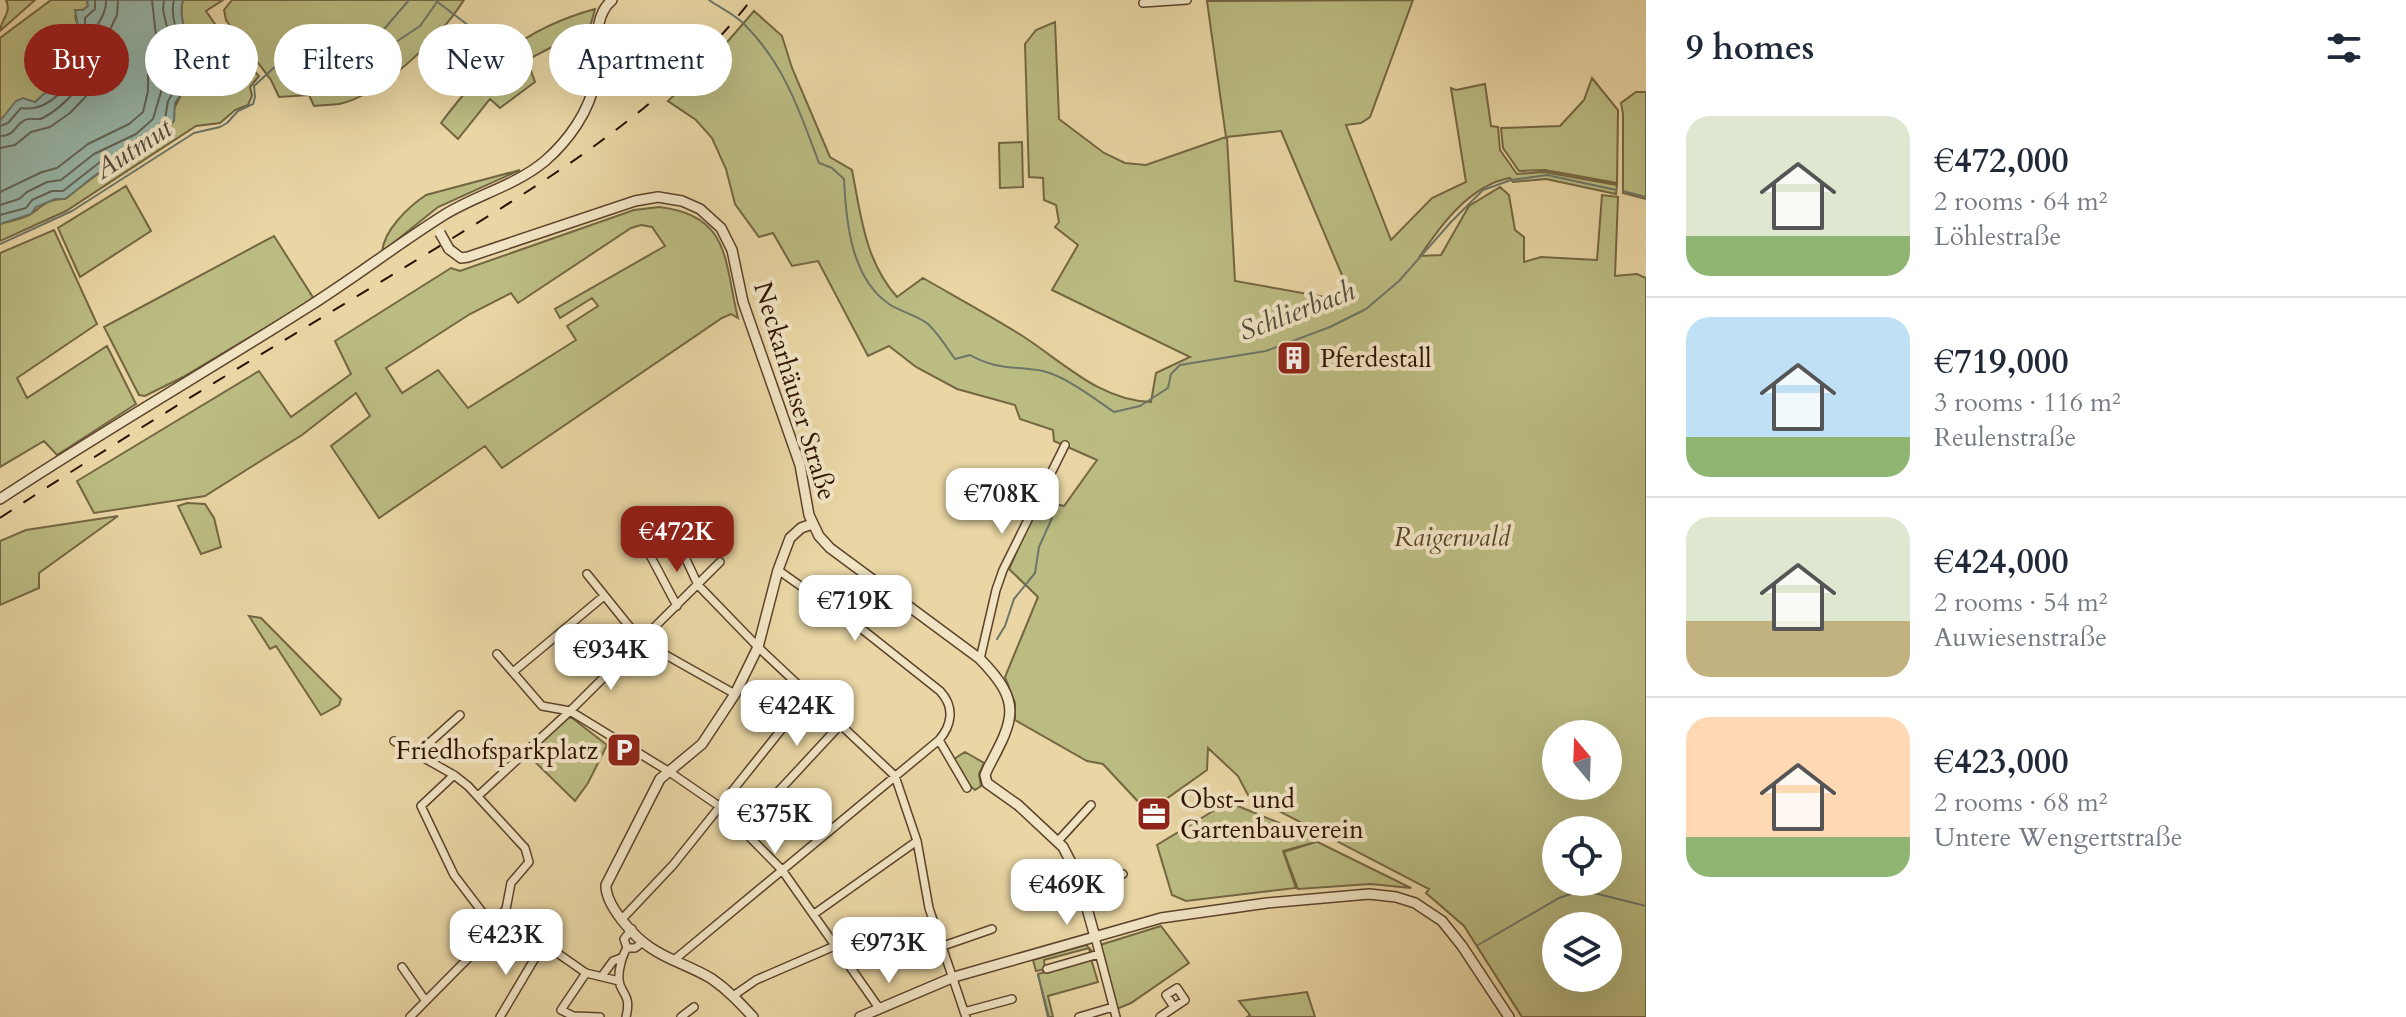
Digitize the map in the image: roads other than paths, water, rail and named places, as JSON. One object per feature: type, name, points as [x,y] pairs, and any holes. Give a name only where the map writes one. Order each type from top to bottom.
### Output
[{"type":"street","points":[[0,499],[95,437],[310,306],[435,222],[519,179],[544,162],[564,143],[579,120],[595,82],[601,17],[612,0]]},
{"type":"street","points":[[1143,3],[1187,0]]},
{"type":"street","name":"Neckarhäuser Straße","points":[[435,222],[449,249],[461,258],[646,199],[658,197],[682,201],[700,209],[721,228],[732,250],[743,302],[791,436],[812,524],[801,528],[790,538],[778,570],[758,647],[735,694],[702,744],[668,771],[653,789],[606,885],[607,898],[622,919]]},
{"type":"street","points":[[980,659],[1003,570],[1065,445]]},
{"type":"street","points":[[664,512],[698,585],[758,647],[895,776],[917,841],[929,908],[965,1014],[1012,999]]},
{"type":"street","points":[[812,524],[830,548],[980,659],[1004,689],[1011,709],[1007,732],[985,775],[987,783],[1058,841],[1073,864],[1116,1017]]},
{"type":"street","points":[[651,557],[677,606]]},
{"type":"street","points":[[478,796],[570,711],[720,562]]},
{"type":"street","points":[[674,960],[939,740],[951,720],[948,702],[940,691],[863,630],[778,570]]},
{"type":"street","points":[[587,574],[641,641],[735,694]]},
{"type":"street","points":[[513,672],[604,596]]},
{"type":"street","points":[[497,654],[542,706],[570,711],[719,806],[782,870],[879,1008]]},
{"type":"street","points":[[753,1017],[733,996],[700,972],[643,942],[622,919],[673,865],[809,695]]},
{"type":"street","points":[[417,754],[460,715]]},
{"type":"street","points":[[776,794],[841,724]]},
{"type":"street","points":[[939,740],[967,788]]},
{"type":"street","points":[[394,741],[454,775],[478,796],[525,848],[529,862],[511,883],[506,909],[492,925]]},
{"type":"street","points":[[410,1017],[494,932],[454,875],[421,806],[454,775]]},
{"type":"street","points":[[1058,841],[1091,805]]},
{"type":"street","points":[[814,914],[917,841]]},
{"type":"street","points":[[1081,886],[1123,874]]},
{"type":"street","points":[[860,1017],[954,977],[1161,918],[1206,910],[1369,894],[1415,903],[1442,921],[1509,1017]]},
{"type":"street","points":[[626,1017],[628,1004],[619,981],[621,958],[627,948],[624,939],[632,929]]},
{"type":"street","points":[[943,946],[992,929]]},
{"type":"street","points":[[627,948],[635,948],[643,942]]},
{"type":"street","points":[[733,996],[756,980],[837,945]]},
{"type":"street","points":[[500,1017],[541,948],[550,948],[586,973],[619,981]]},
{"type":"street","points":[[1047,969],[1099,954]]},
{"type":"street","points":[[602,976],[613,961],[621,958]]},
{"type":"street","points":[[402,967],[425,1000]]},
{"type":"street","points":[[586,973],[561,1010],[573,1016],[600,1017]]},
{"type":"street","points":[[681,1017],[694,1007]]},
{"type":"street","points":[[1079,1017],[1113,1007]]},
{"type":"street","points":[[1160,1017],[1174,1007]]},
{"type":"water","points":[[87,0],[183,0],[183,24],[145,24],[145,96],[180,96],[175,103],[174,121],[144,150],[101,171],[65,199],[55,199],[36,207],[31,214],[0,224],[0,121],[16,101],[23,98],[35,102],[42,96],[129,96],[129,24],[77,24],[75,10],[88,6]]},
{"type":"waterway","name":"Autmut","points":[[0,244],[72,211],[194,133],[227,123],[238,111],[253,104],[254,86],[292,51],[309,49],[321,59],[332,62],[342,58],[343,44],[351,38],[372,43],[409,0]]},
{"type":"waterway","points":[[435,0],[466,24]]},
{"type":"waterway","name":"Schlierbach","points":[[709,0],[737,18],[759,40],[790,90],[819,163],[832,168],[844,179],[853,248],[866,280],[876,293],[889,304],[928,324],[955,359],[970,355],[997,365],[1043,371],[1080,388],[1114,412],[1140,406],[1168,388],[1171,374],[1180,365],[1266,351],[1330,327],[1366,309],[1399,281],[1483,190],[1511,180],[1547,175],[1616,190]]},
{"type":"waterway","points":[[402,38],[420,26],[437,2]]},
{"type":"waterway","name":"Schlierbach","points":[[1623,191],[1646,197]]},
{"type":"waterway","points":[[997,639],[1014,599],[1035,573],[1039,547],[1052,518]]},
{"type":"waterway","points":[[1478,945],[1559,898],[1582,890],[1646,906]]},
{"type":"waterway","points":[[1038,975],[1049,1017]]},
{"type":"railway","points":[[0,518],[493,213],[587,151],[674,82],[714,43],[751,0]]},
{"type":"place","name":"Pferdestall","points":[[1294,358]]},
{"type":"place","name":"Friedhofsparkplatz","points":[[624,750]]},
{"type":"place","name":"Obst- und Gartenbauverein","points":[[1154,814]]},
{"type":"park label","name":"Raigerwald","points":[[1452,537]]}]
